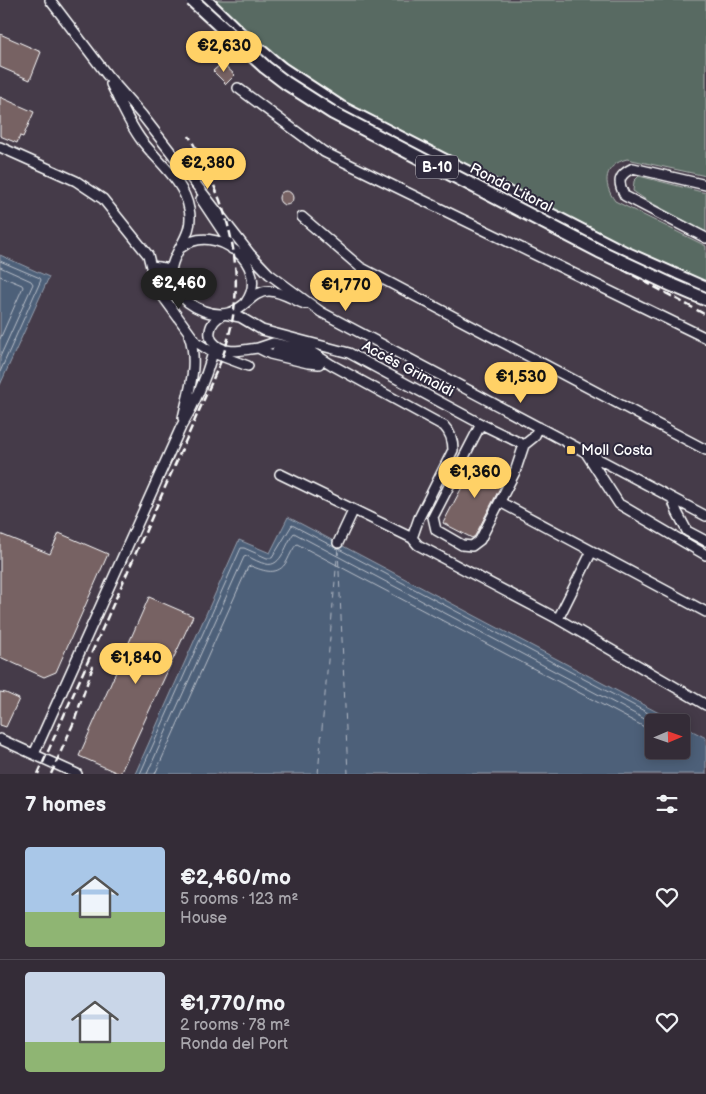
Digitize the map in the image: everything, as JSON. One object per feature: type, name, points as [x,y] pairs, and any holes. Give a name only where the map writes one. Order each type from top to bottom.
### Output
[{"type":"highway","name":"Ronda Litoral","points":[[192,0],[236,43],[265,67],[333,113],[635,269],[706,299]]},
{"type":"highway","name":"Ronda Litoral","points":[[205,0],[241,35],[282,69],[340,107],[625,253],[706,289]]},
{"type":"street","points":[[50,0],[107,75],[142,115],[250,254],[270,274],[314,308]]},
{"type":"street","points":[[107,75],[133,128],[176,180],[185,195],[190,210],[190,225],[187,236],[178,250],[171,269],[173,282],[185,299],[204,311],[224,314]]},
{"type":"street","points":[[238,88],[324,152],[706,338]]},
{"type":"street","points":[[164,143],[187,181],[225,235],[232,249]]},
{"type":"street","points":[[0,147],[76,181],[102,199],[148,255],[160,293],[196,342],[213,354],[248,366]]},
{"type":"street","points":[[706,185],[633,168],[624,172],[620,178],[620,188],[625,196],[706,238]]},
{"type":"street","points":[[302,217],[360,267],[706,450]]},
{"type":"street","points":[[178,250],[190,241],[203,238],[216,241],[232,249],[264,276],[287,287]]},
{"type":"street","points":[[241,308],[250,295],[253,284],[252,270],[246,260]]},
{"type":"street","points":[[152,266],[171,269]]},
{"type":"street","points":[[412,538],[419,518],[452,450],[453,441],[444,426],[310,351],[273,342],[258,348],[229,351],[218,346],[212,342],[210,335],[211,326],[215,319],[224,314],[235,312],[259,294],[270,291],[314,308],[706,516]]},
{"type":"street","name":"Accés Grimaldi","points":[[224,314],[240,317],[262,330],[349,353],[480,424],[524,445]]},
{"type":"street","points":[[181,427],[193,374],[193,352],[188,330]]},
{"type":"street","points":[[34,754],[181,427],[196,398],[213,354]]},
{"type":"street","points":[[480,424],[433,517],[436,530],[462,546],[472,546],[480,540],[515,472],[524,445],[534,437],[539,427]]},
{"type":"street","points":[[586,452],[618,504],[706,556]]},
{"type":"street","points":[[280,474],[412,538],[425,550],[558,619],[706,705]]},
{"type":"street","points":[[672,498],[676,512],[687,531],[706,541]]},
{"type":"street","points":[[500,502],[706,612]]},
{"type":"street","points":[[338,543],[353,511]]},
{"type":"street","points":[[681,542],[706,549]]},
{"type":"street","points":[[681,542],[706,562]]},
{"type":"street","points":[[558,619],[592,551]]},
{"type":"street","points":[[0,739],[76,774]]},
{"type":"green space","points":[[214,0],[706,0],[706,176],[627,159],[619,162],[610,170],[607,181],[608,188],[615,201],[706,246],[706,283],[613,241],[344,102],[279,60]]},
{"type":"green space","points":[[639,176],[706,193],[706,232],[633,191],[634,181]]},
{"type":"water","points":[[0,255],[49,277],[0,385]]},
{"type":"water","points":[[288,517],[661,714],[645,714],[645,759],[690,759],[690,730],[706,738],[706,774],[135,774],[239,540],[270,553]]},
{"type":"building","points":[[0,34],[41,52],[30,80],[0,67]]},
{"type":"building","points":[[222,63],[235,75],[226,84],[213,71]]},
{"type":"building","points":[[0,97],[34,112],[23,137],[20,136],[17,143],[0,136]]},
{"type":"building","points":[[286,191],[291,193],[293,198],[291,203],[286,205],[281,203],[279,198],[281,193]]},
{"type":"building","points":[[476,460],[506,476],[475,536],[472,538],[443,523],[468,476],[464,474],[468,466],[473,468]]},
{"type":"building","points":[[59,533],[108,554],[56,672],[44,677],[0,657],[0,534],[50,554]]},
{"type":"building","points":[[149,597],[193,616],[120,774],[79,756]]},
{"type":"building","points":[[0,692],[19,699],[6,727],[0,725]]},
{"type":"ferry route","points":[[318,774],[338,547]]},
{"type":"ferry route","points":[[338,549],[348,774]]},
{"type":"railway","points":[[186,0],[267,72],[303,99],[706,315]]},
{"type":"railway","points":[[199,0],[240,40],[293,83]]},
{"type":"railway","points":[[38,774],[221,361],[230,330],[235,301],[236,272],[232,245],[226,218],[216,191],[204,163],[189,136]]},
{"type":"railway","points":[[446,168],[614,256]]},
{"type":"railway","points":[[658,280],[706,306]]},
{"type":"railway","points":[[51,774],[74,722],[93,666]]},
{"type":"place","name":"Moll Costa","points":[[571,450]]}]
